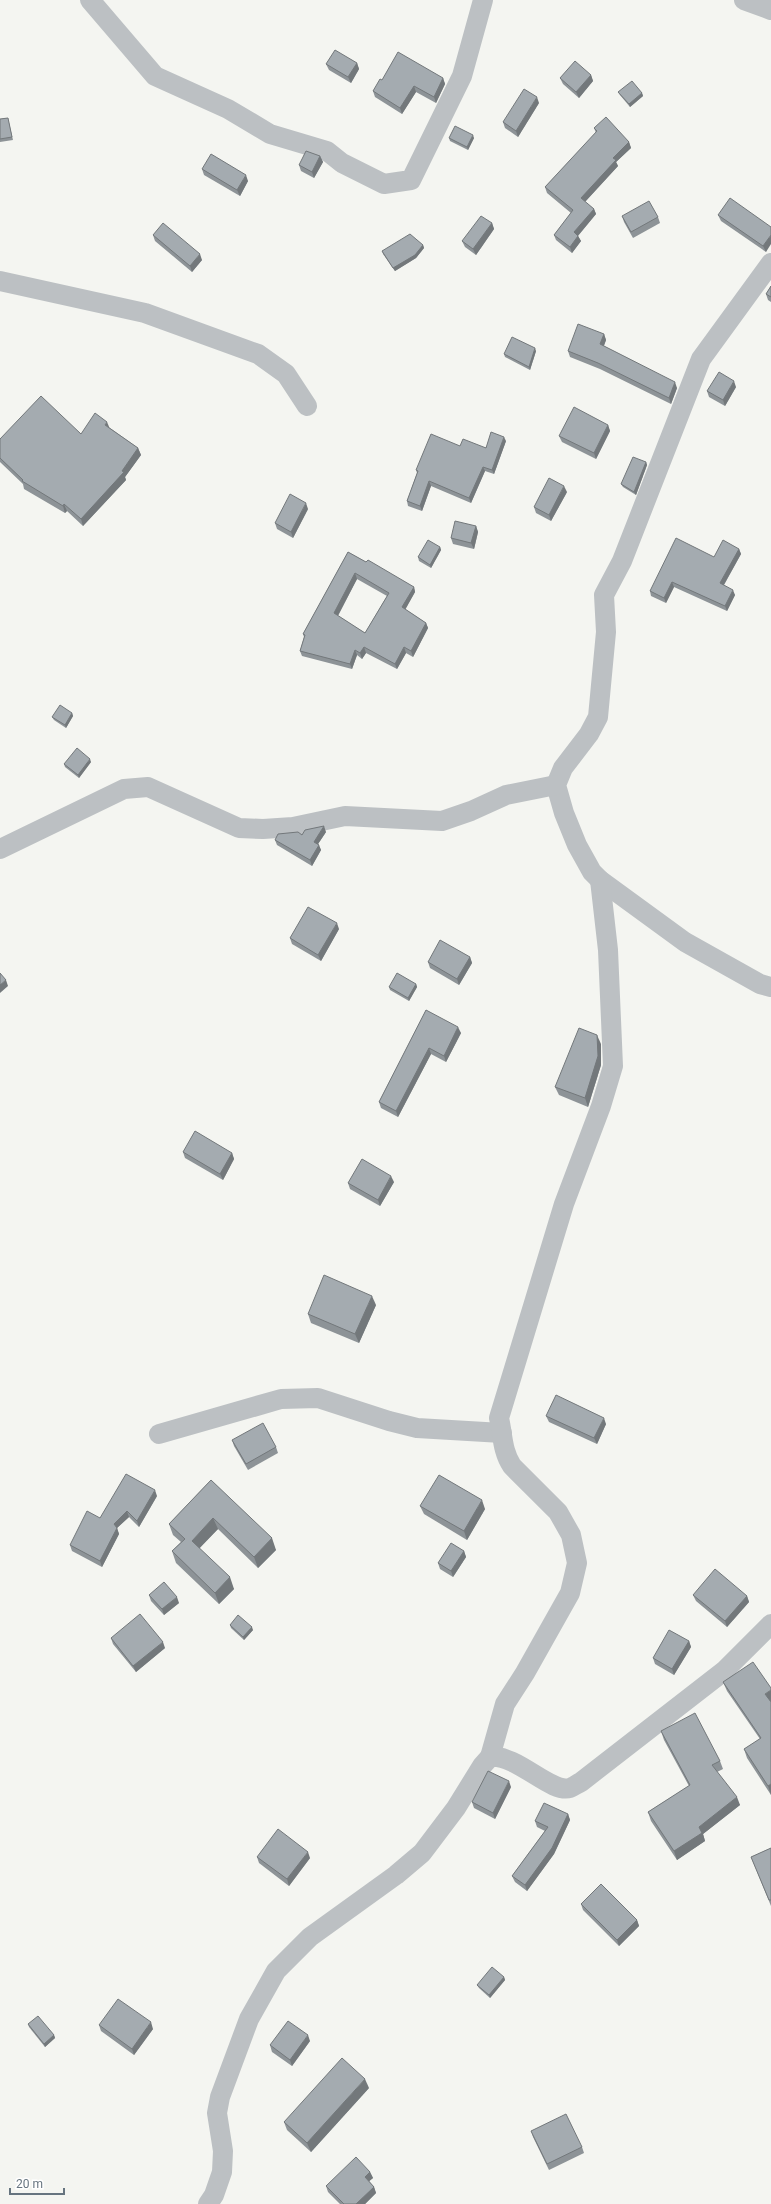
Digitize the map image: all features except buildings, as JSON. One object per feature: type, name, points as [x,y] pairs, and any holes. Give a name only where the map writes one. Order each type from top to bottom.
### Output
[{"type":"street","points":[[90,0],[155,76],[228,108],[270,134],[327,152],[342,163],[384,184],[411,180],[462,76],[482,0]]},
{"type":"street","points":[[744,0],[771,10]]},
{"type":"street","points":[[771,264],[701,359],[622,561],[604,595],[606,632],[598,717],[589,734],[563,768],[556,785],[564,813],[577,845],[592,872],[600,880],[685,942],[760,984],[771,987]]},
{"type":"street","points":[[0,281],[146,313],[258,354],[286,374],[307,406]]},
{"type":"street","points":[[0,849],[124,789],[148,787],[164,792],[186,805],[239,828],[263,829],[293,827],[345,816],[442,821],[472,811],[506,795],[556,785]]},
{"type":"street","points":[[208,2204],[214,2195],[222,2172],[223,2151],[217,2113],[220,2097],[250,2019],[276,1971],[310,1937],[396,1875],[422,1853],[456,1808],[482,1766],[490,1757],[505,1704],[525,1674],[570,1593],[577,1563],[571,1535],[558,1512],[512,1466],[506,1458],[499,1418],[564,1204],[601,1106],[613,1066],[608,950],[600,880]]},
{"type":"street","points":[[159,1434],[281,1399],[318,1398],[417,1428],[502,1433]]},
{"type":"street","points":[[490,1757],[498,1756],[511,1760],[557,1787],[569,1789],[581,1782],[724,1671],[771,1624]]}]
